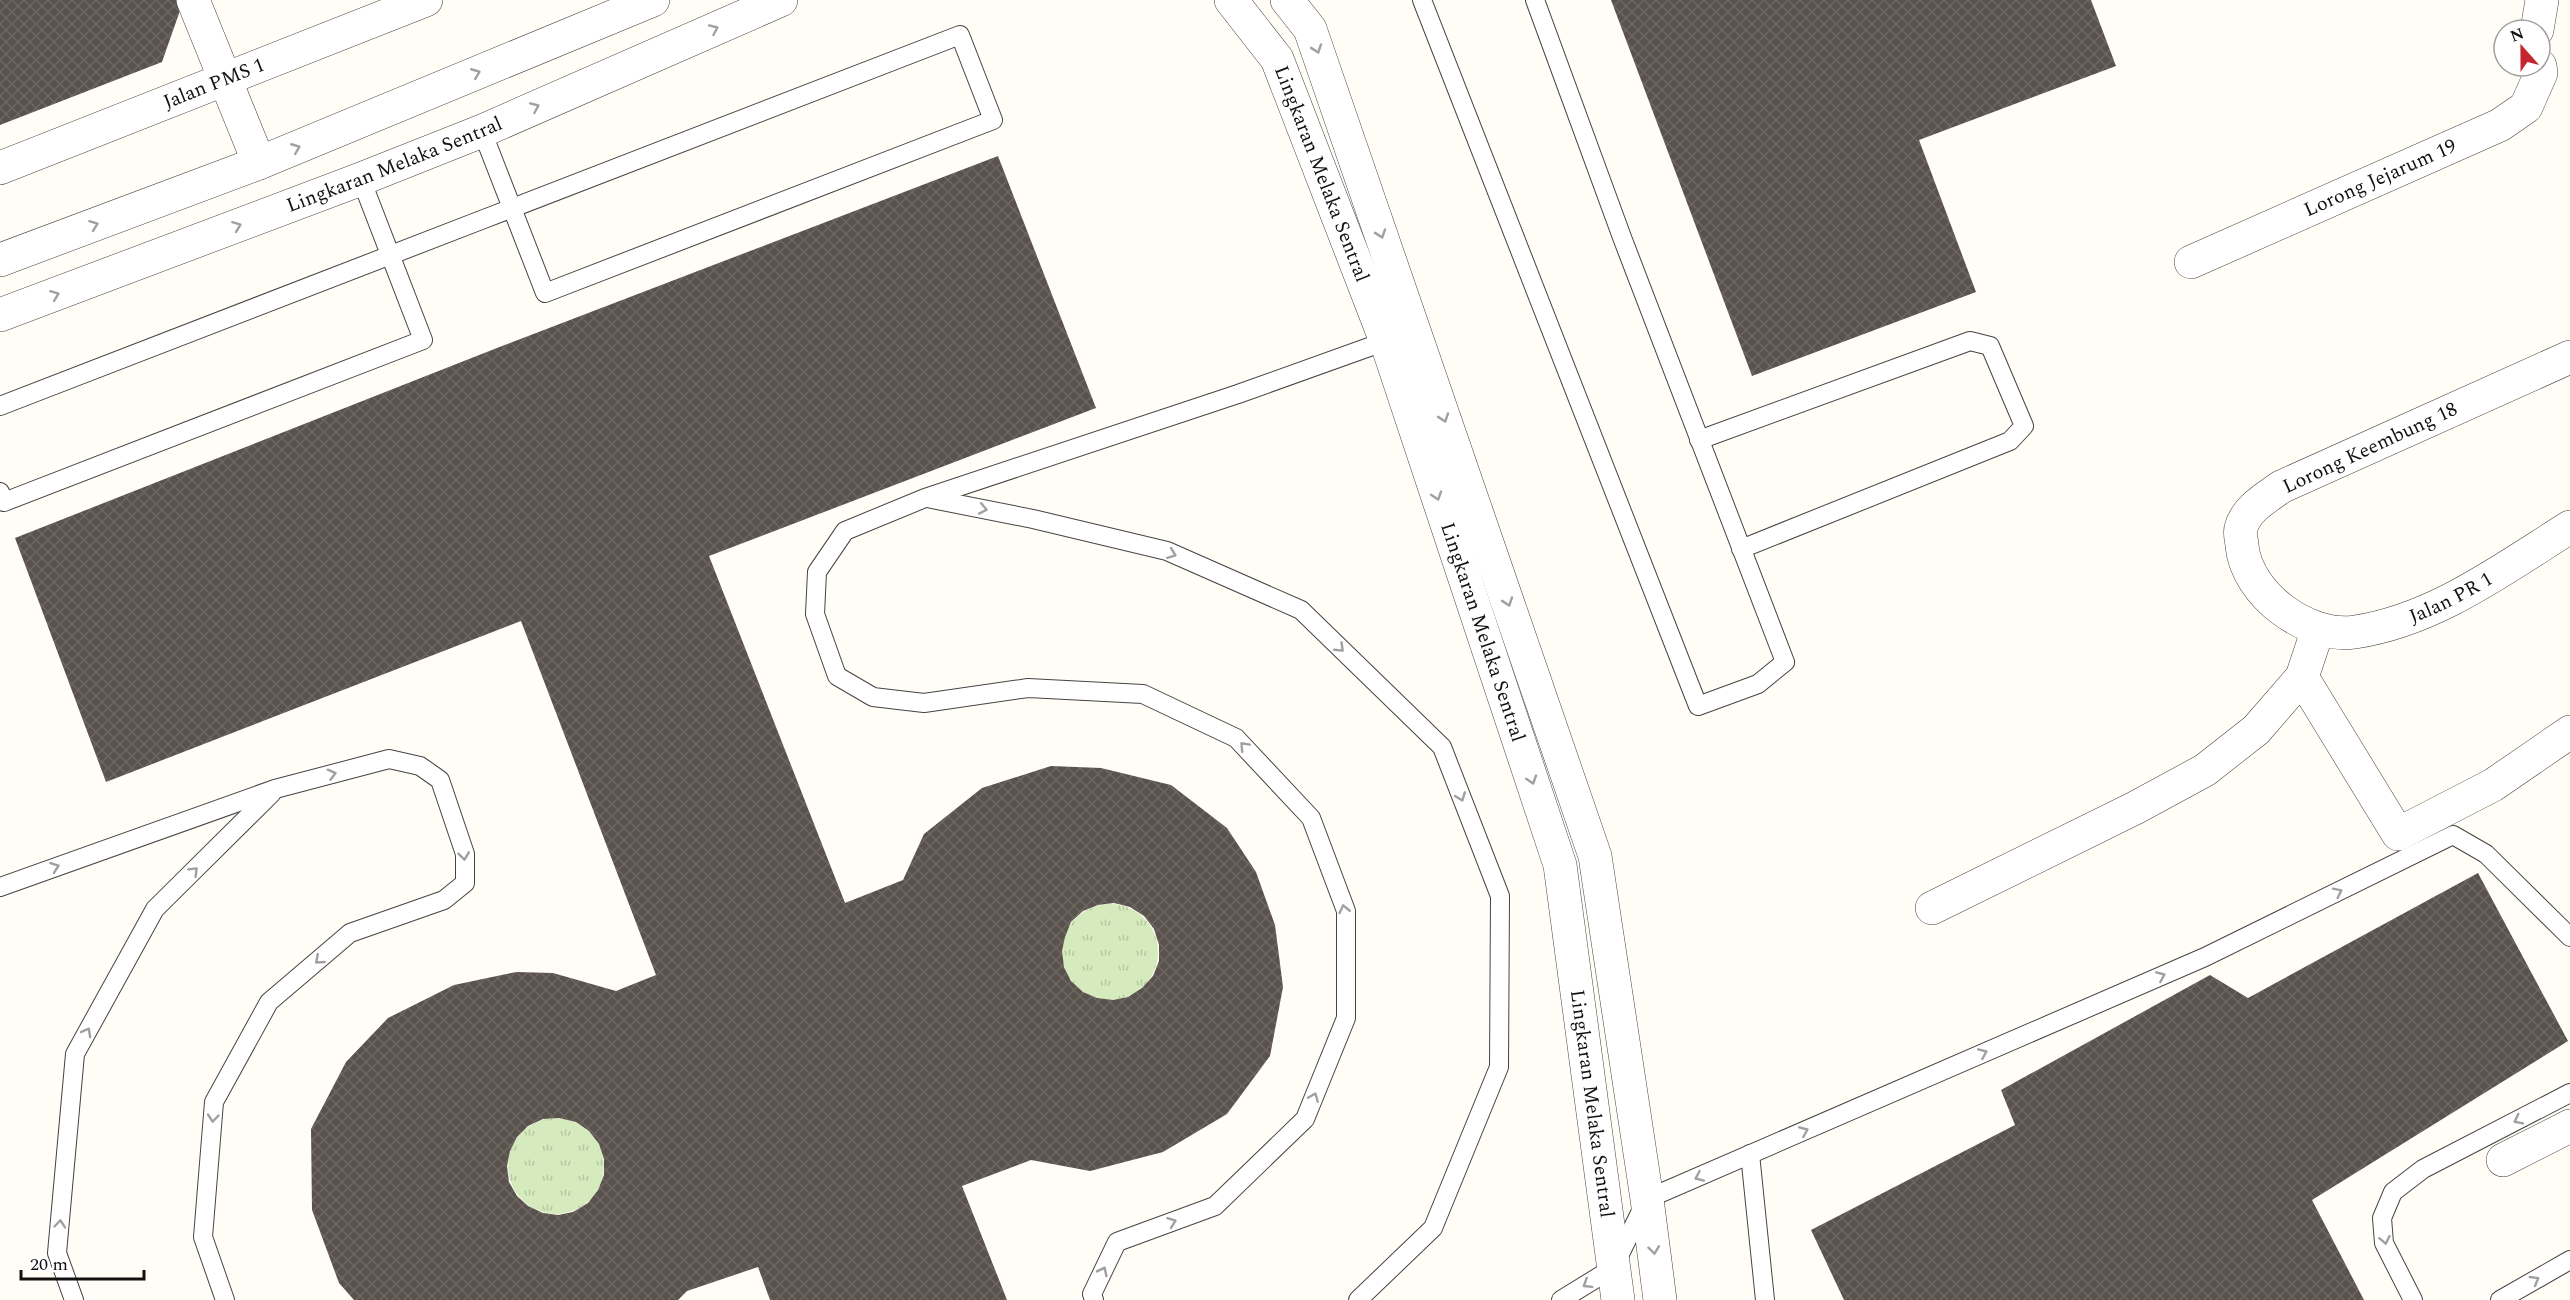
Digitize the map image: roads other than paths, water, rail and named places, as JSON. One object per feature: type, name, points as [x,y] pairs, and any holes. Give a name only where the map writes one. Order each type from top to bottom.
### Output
[{"type":"street","points":[[193,0],[259,163]]},
{"type":"street","name":"Jalan PMS 1","points":[[0,168],[426,0]]},
{"type":"street","points":[[0,260],[259,163],[653,0]]},
{"type":"street","name":"Lingkaran Melaka Sentral","points":[[0,315],[361,179],[482,130],[781,0]]},
{"type":"street","name":"Lingkaran Melaka Sentral","points":[[1231,0],[1277,58],[1386,340],[1560,865],[1618,1300]]},
{"type":"street","name":"Lingkaran Melaka Sentral","points":[[1287,0],[1310,29],[1595,856],[1660,1300]]},
{"type":"street","name":"Lorong Jejarum 19","points":[[2191,262],[2500,125],[2526,107],[2539,78]]},
{"type":"street","name":"Lorong Keembung 18","points":[[2318,630],[2283,610],[2258,585],[2243,557],[2240,529],[2254,506],[2281,487],[2570,357]]},
{"type":"street","name":"Jalan PR 1","points":[[2318,630],[2352,632],[2405,621],[2465,592],[2570,527]]},
{"type":"street","points":[[1932,908],[2135,808],[2205,770],[2256,730],[2301,677],[2318,630]]},
{"type":"street","points":[[2301,677],[2398,834],[2493,784],[2570,732]]},
{"type":"street","points":[[2503,1160],[2570,1126]]},
{"type":"lane","points":[[1422,0],[1698,706],[1758,684],[1785,662],[1623,240],[1535,0]]},
{"type":"lane","points":[[0,406],[390,255],[513,208],[960,35],[993,120],[545,293],[513,208],[482,130]]},
{"type":"lane","points":[[0,492],[4,502],[423,340],[361,179]]},
{"type":"lane","points":[[1094,1300],[1092,1294],[1117,1242],[1215,1206],[1305,1119],[1346,1018],[1346,911],[1311,818],[1236,738],[1143,694],[1028,688],[924,703],[873,697],[837,676],[815,614],[817,573],[844,531],[925,498],[1238,394],[1386,340]]},
{"type":"lane","points":[[1699,440],[1970,341],[1990,346],[2024,426],[2010,441],[1741,549]]},
{"type":"lane","points":[[925,498],[1033,519],[1167,552],[1301,610],[1442,747],[1500,896],[1499,1067],[1433,1228],[1358,1300]]},
{"type":"lane","points":[[0,887],[275,789],[390,759],[420,766],[440,780],[465,854],[465,883],[444,900],[350,933],[269,1002],[214,1102],[202,1237],[225,1300]]},
{"type":"lane","points":[[74,1300],[57,1253],[75,1054],[155,909],[275,789]]},
{"type":"lane","points":[[1561,1300],[1613,1268],[1647,1199],[2205,957],[2453,835],[2486,854],[2570,937]]},
{"type":"lane","points":[[2413,1300],[2384,1243],[2382,1218],[2393,1192],[2422,1169],[2570,1093]]},
{"type":"lane","points":[[1750,1154],[1766,1300]]},
{"type":"lane","points":[[2500,1300],[2570,1260]]}]
